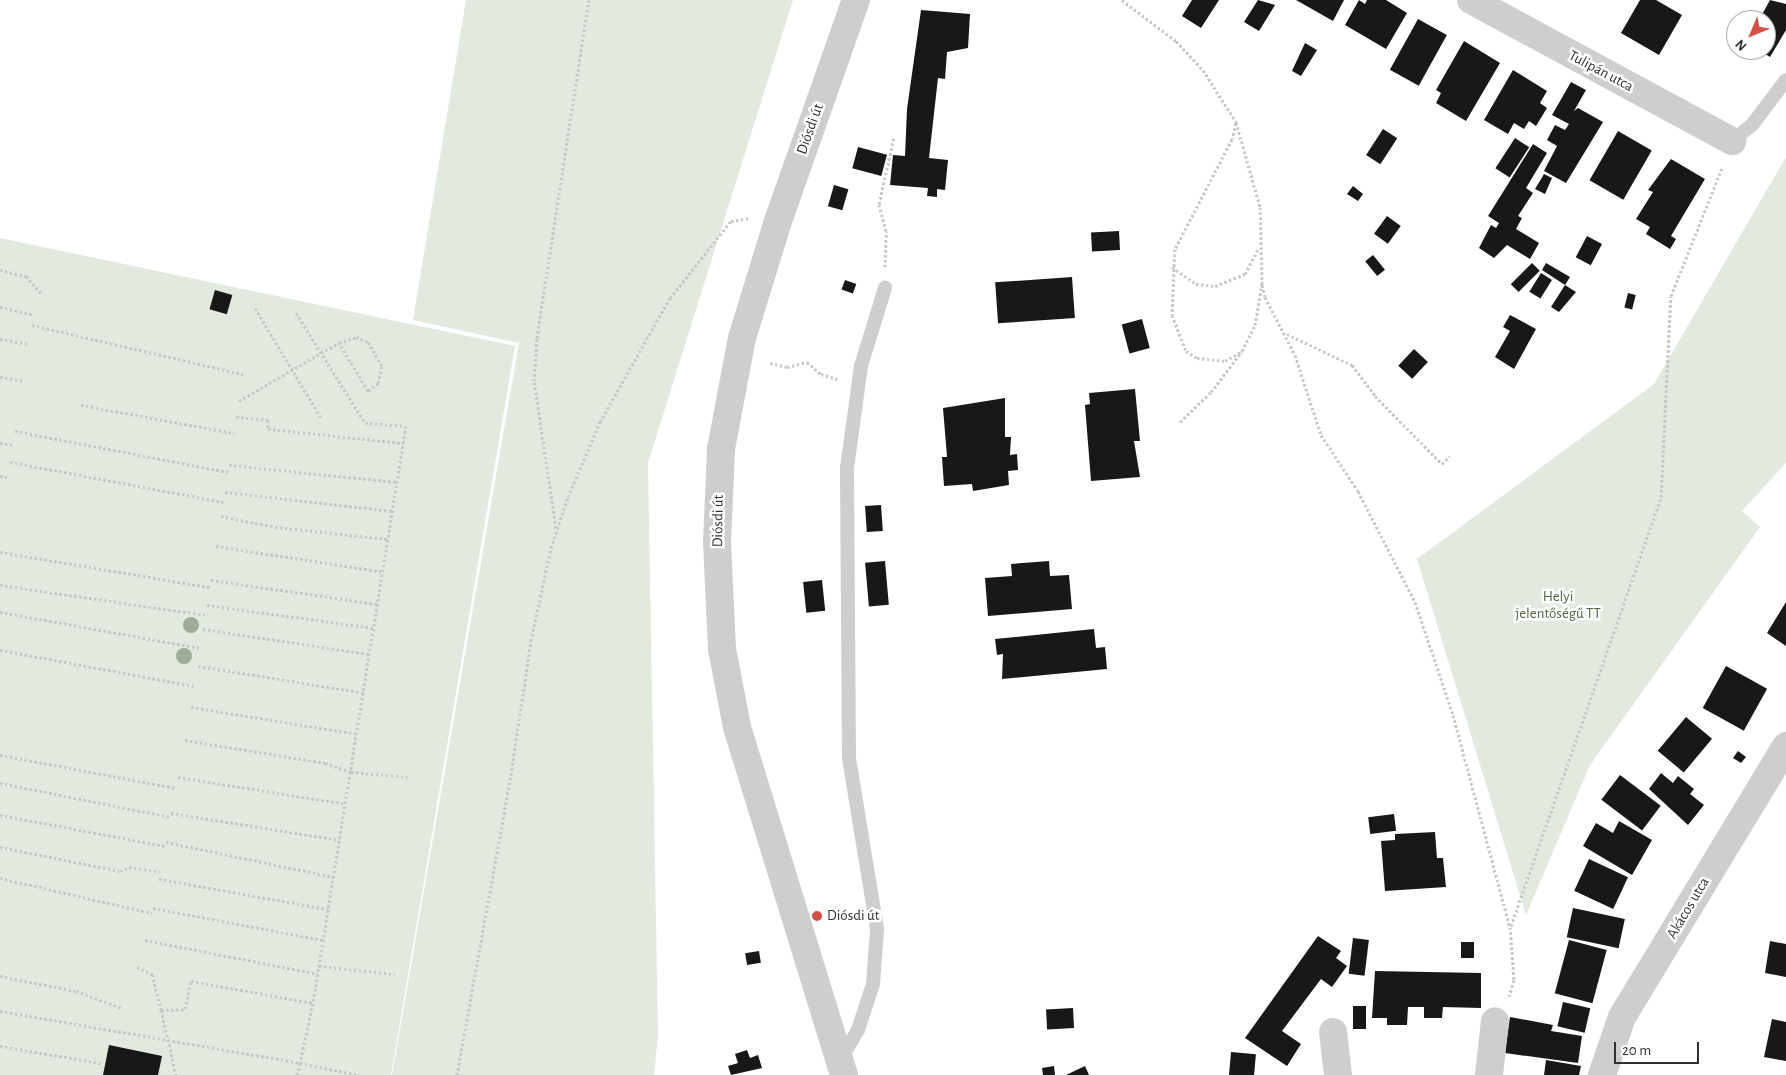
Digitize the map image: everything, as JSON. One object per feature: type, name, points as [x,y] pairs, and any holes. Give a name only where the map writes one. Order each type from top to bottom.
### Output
[{"type":"street","name":"Diósdi út","points":[[842,1068],[747,766],[728,690],[718,598],[718,496],[729,395],[756,286],[776,224],[856,0]]},
{"type":"street","name":"Tulipán utca","points":[[1471,0],[1732,142]]},
{"type":"street","name":"Akácos utca","points":[[1602,1075],[1622,1017],[1786,746]]},
{"type":"street","points":[[1490,1075],[1495,1020]]},
{"type":"street","points":[[1333,1032],[1338,1075]]},
{"type":"lane","points":[[1732,142],[1752,125],[1786,80]]},
{"type":"lane","points":[[842,1068],[858,1030],[873,984],[877,929],[849,758],[847,468],[858,386],[885,288]]},
{"type":"path","points":[[557,531],[534,381],[536,355],[589,0]]},
{"type":"path","points":[[1122,0],[1176,41],[1222,95],[1236,122],[1260,207],[1262,285],[1255,325],[1242,351],[1211,392],[1180,422]]},
{"type":"path","points":[[1236,122],[1232,139],[1182,228],[1171,266],[1172,315],[1186,351],[1209,362],[1225,361],[1242,351]]},
{"type":"path","points":[[885,288],[886,231],[880,204],[894,137]]},
{"type":"path","points":[[1510,927],[1661,497],[1671,296],[1732,142]]},
{"type":"path","points":[[457,1075],[510,780],[530,641],[557,531],[600,422],[670,298],[731,222],[759,219],[776,224]]},
{"type":"path","points":[[1171,266],[1196,284],[1215,286],[1245,274],[1260,246]]},
{"type":"path","points":[[0,270],[26,276],[41,292]]},
{"type":"path","points":[[1262,285],[1286,334],[1321,435],[1358,491],[1415,602],[1453,715],[1510,927],[1514,980],[1495,1020]]},
{"type":"path","points":[[0,307],[34,314]]},
{"type":"path","points":[[255,308],[321,418]]},
{"type":"path","points":[[296,313],[365,423],[406,426],[318,974],[297,1075]]},
{"type":"path","points":[[32,324],[243,374]]},
{"type":"path","points":[[1286,334],[1352,365],[1374,396],[1442,464],[1450,456]]},
{"type":"path","points":[[239,401],[339,343],[356,337],[368,342],[379,356],[380,377],[368,391],[339,343]]},
{"type":"path","points":[[0,339],[29,344]]},
{"type":"path","points":[[770,363],[787,367],[807,362],[821,374],[858,386]]},
{"type":"path","points":[[0,377],[23,381]]},
{"type":"path","points":[[81,406],[234,433]]},
{"type":"path","points":[[236,417],[268,420],[268,429],[403,443]]},
{"type":"path","points":[[15,431],[228,472]]},
{"type":"path","points":[[0,443],[13,445]]},
{"type":"path","points":[[10,462],[223,502]]},
{"type":"path","points":[[229,465],[396,482]]},
{"type":"path","points":[[0,476],[7,477]]},
{"type":"path","points":[[225,492],[392,511]]},
{"type":"path","points":[[221,516],[275,527],[388,538]]},
{"type":"path","points":[[216,546],[383,572]]},
{"type":"path","points":[[0,552],[210,587]]},
{"type":"path","points":[[211,580],[378,604]]},
{"type":"path","points":[[0,585],[206,615]]},
{"type":"path","points":[[207,605],[374,628]]},
{"type":"path","points":[[0,612],[200,648]]},
{"type":"path","points":[[203,629],[370,654]]},
{"type":"path","points":[[0,650],[194,686]]},
{"type":"path","points":[[198,666],[364,693]]},
{"type":"path","points":[[191,706],[357,734]]},
{"type":"path","points":[[186,740],[325,763],[351,772],[408,778]]},
{"type":"path","points":[[0,755],[176,788]]},
{"type":"path","points":[[178,777],[346,804]]},
{"type":"path","points":[[0,782],[171,815],[340,840]]},
{"type":"path","points":[[0,815],[165,844],[334,877]]},
{"type":"path","points":[[0,848],[120,871],[129,867],[160,872]]},
{"type":"path","points":[[0,878],[152,913]]},
{"type":"path","points":[[159,879],[328,910]]},
{"type":"path","points":[[153,908],[323,940]]},
{"type":"path","points":[[145,940],[318,974]]},
{"type":"path","points":[[319,966],[395,974]]},
{"type":"path","points":[[137,967],[152,974],[166,1040],[176,1075]]},
{"type":"path","points":[[0,976],[76,991],[120,1008]]},
{"type":"path","points":[[161,1010],[185,1009],[191,981],[313,1003]]},
{"type":"path","points":[[0,1011],[300,1063],[358,1075]]},
{"type":"path","points":[[0,1046],[101,1063]]},
{"type":"green space","points":[[466,0],[793,0],[648,463],[658,1035],[654,1075],[392,1075],[519,343],[413,320]]},
{"type":"green space","name":"Helyi jelentőségű TT","points":[[1786,157],[1786,463],[1742,511],[1760,527],[1590,765],[1526,915],[1417,559],[1654,384]]},
{"type":"green space","points":[[0,238],[515,346],[391,1075],[0,1075]]},
{"type":"building","points":[[1192,0],[1219,0],[1201,28],[1182,16]]},
{"type":"building","points":[[1258,0],[1275,5],[1259,31],[1244,22]]},
{"type":"building","points":[[1296,0],[1344,0],[1333,21]]},
{"type":"building","points":[[1359,0],[1365,4],[1367,0],[1386,0],[1407,13],[1386,49],[1345,25]]},
{"type":"building","points":[[1640,0],[1656,0],[1682,15],[1659,55],[1621,33]]},
{"type":"building","points":[[1770,0],[1786,4],[1786,30],[1776,47],[1776,10],[1764,10]]},
{"type":"building","points":[[921,10],[970,14],[968,48],[947,52],[945,79],[938,78],[929,158],[948,160],[945,190],[937,189],[937,197],[927,196],[928,188],[890,185],[893,155],[905,156],[907,109]]},
{"type":"building","points":[[1418,19],[1447,35],[1419,86],[1390,70]]},
{"type":"building","points":[[1464,41],[1500,63],[1466,121],[1436,103],[1441,93],[1436,90]]},
{"type":"building","points":[[1305,43],[1317,50],[1301,76],[1292,71]]},
{"type":"building","points":[[1513,70],[1547,91],[1540,103],[1547,108],[1536,126],[1529,121],[1524,129],[1514,123],[1508,134],[1484,120]]},
{"type":"building","points":[[1571,82],[1586,90],[1574,111],[1578,108],[1603,122],[1566,183],[1544,171],[1557,146],[1547,140],[1555,125],[1565,130],[1569,124],[1552,115]]},
{"type":"building","points":[[1383,129],[1397,138],[1380,164],[1366,155]]},
{"type":"building","points":[[1618,131],[1652,150],[1623,200],[1590,180]]},
{"type":"building","points":[[1515,138],[1529,147],[1510,177],[1495,168]]},
{"type":"building","points":[[1533,144],[1547,153],[1526,188],[1533,193],[1518,216],[1522,218],[1516,229],[1539,243],[1530,259],[1507,245],[1494,258],[1479,248],[1491,225],[1496,228],[1499,223],[1488,216]]},
{"type":"building","points":[[858,147],[887,155],[881,176],[852,168]]},
{"type":"building","points":[[1671,159],[1705,179],[1671,236],[1676,239],[1670,249],[1646,234],[1650,227],[1636,219],[1653,192],[1648,190]]},
{"type":"building","points":[[1544,174],[1552,178],[1545,194],[1535,189]]},
{"type":"building","points":[[834,185],[848,189],[842,210],[828,206]]},
{"type":"building","points":[[1353,186],[1363,194],[1358,201],[1347,194]]},
{"type":"building","points":[[1387,216],[1401,226],[1388,244],[1374,234]]},
{"type":"building","points":[[1119,231],[1120,250],[1092,251],[1091,232]]},
{"type":"building","points":[[1587,236],[1602,244],[1591,265],[1576,257]]},
{"type":"building","points":[[1373,255],[1385,270],[1377,276],[1365,261]]},
{"type":"building","points":[[1532,263],[1540,271],[1519,292],[1511,284]]},
{"type":"building","points":[[1546,263],[1570,277],[1565,285],[1542,270]]},
{"type":"building","points":[[1541,273],[1552,280],[1540,299],[1529,292]]},
{"type":"building","points":[[1072,277],[1075,318],[998,323],[995,282]]},
{"type":"building","points":[[845,280],[856,284],[853,294],[842,289]]},
{"type":"building","points":[[1565,285],[1576,292],[1559,312],[1551,307]]},
{"type":"building","points":[[215,290],[232,295],[227,314],[209,309]]},
{"type":"building","points":[[1628,293],[1636,295],[1632,309],[1624,308]]},
{"type":"building","points":[[1510,315],[1536,329],[1514,369],[1495,357],[1510,331],[1503,327]]},
{"type":"building","points":[[1142,319],[1150,348],[1129,353],[1122,324]]},
{"type":"building","points":[[1414,349],[1428,362],[1412,379],[1398,366]]},
{"type":"building","points":[[1135,389],[1140,441],[1134,441],[1140,477],[1091,481],[1085,405],[1090,404],[1089,393]]},
{"type":"building","points":[[1005,398],[1005,437],[1011,437],[1010,455],[1017,454],[1018,470],[1008,471],[1009,485],[973,491],[972,484],[944,486],[942,457],[947,457],[943,408]]},
{"type":"building","points":[[881,505],[883,531],[867,532],[865,506]]},
{"type":"building","points":[[885,561],[889,605],[869,607],[865,563]]},
{"type":"building","points":[[1049,561],[1050,576],[1069,575],[1072,609],[988,616],[985,578],[1012,576],[1011,564]]},
{"type":"building","points":[[822,580],[825,611],[806,613],[803,582]]},
{"type":"building","points":[[1786,602],[1786,646],[1767,633]]},
{"type":"building","points":[[1094,629],[1096,648],[1105,647],[1107,669],[1002,679],[1003,654],[997,655],[995,639]]},
{"type":"building","points":[[1726,666],[1767,689],[1744,731],[1703,708]]},
{"type":"building","points":[[1686,717],[1712,739],[1684,773],[1658,751]]},
{"type":"building","points":[[1738,751],[1746,757],[1741,763],[1733,758]]},
{"type":"building","points":[[1661,773],[1673,783],[1678,776],[1694,789],[1690,794],[1704,805],[1688,825],[1649,789]]},
{"type":"building","points":[[1620,775],[1661,806],[1642,830],[1601,800]]},
{"type":"building","points":[[1394,814],[1396,831],[1370,834],[1368,817]]},
{"type":"building","points":[[1619,821],[1652,840],[1632,875],[1583,846],[1596,823],[1613,833]]},
{"type":"building","points":[[1435,832],[1437,858],[1443,858],[1446,887],[1385,891],[1381,841],[1395,840],[1395,834]]},
{"type":"building","points":[[1589,859],[1628,877],[1613,909],[1574,891]]},
{"type":"building","points":[[1573,908],[1625,919],[1619,948],[1567,937]]},
{"type":"building","points":[[1318,936],[1341,951],[1336,958],[1347,966],[1332,987],[1321,979],[1282,1031],[1301,1044],[1287,1066],[1245,1038]]},
{"type":"building","points":[[1353,938],[1369,940],[1364,976],[1349,974]]},
{"type":"building","points":[[1569,940],[1607,950],[1592,1003],[1555,993]]},
{"type":"building","points":[[1770,941],[1786,944],[1786,977],[1765,973]]},
{"type":"building","points":[[1461,942],[1474,942],[1474,958],[1461,958]]},
{"type":"building","points":[[759,951],[761,963],[747,965],[745,953]]},
{"type":"building","points":[[1375,971],[1481,973],[1481,1008],[1443,1007],[1442,1018],[1424,1018],[1424,1007],[1408,1007],[1407,1025],[1387,1025],[1387,1018],[1372,1018]]},
{"type":"building","points":[[1563,1002],[1590,1008],[1585,1033],[1557,1026]]},
{"type":"building","points":[[1353,1006],[1366,1006],[1366,1029],[1353,1029]]},
{"type":"building","points":[[1073,1008],[1074,1028],[1047,1029],[1046,1009]]},
{"type":"building","points":[[1510,1017],[1553,1025],[1551,1031],[1582,1036],[1578,1063],[1505,1053]]},
{"type":"building","points":[[1772,1019],[1786,1022],[1786,1061],[1764,1057]]},
{"type":"building","points":[[109,1045],[162,1056],[158,1075],[103,1075]]},
{"type":"building","points":[[747,1050],[750,1058],[758,1055],[762,1068],[731,1075],[728,1066],[738,1063],[735,1054]]},
{"type":"building","points":[[1231,1052],[1256,1054],[1254,1075],[1229,1075]]},
{"type":"building","points":[[1546,1060],[1581,1066],[1579,1075],[1544,1075]]},
{"type":"building","points":[[1054,1066],[1055,1075],[1043,1075],[1042,1068]]},
{"type":"building","points":[[1085,1066],[1089,1075],[1066,1075]]},
{"type":"place","name":"Diósdi út","points":[[817,916]]}]
